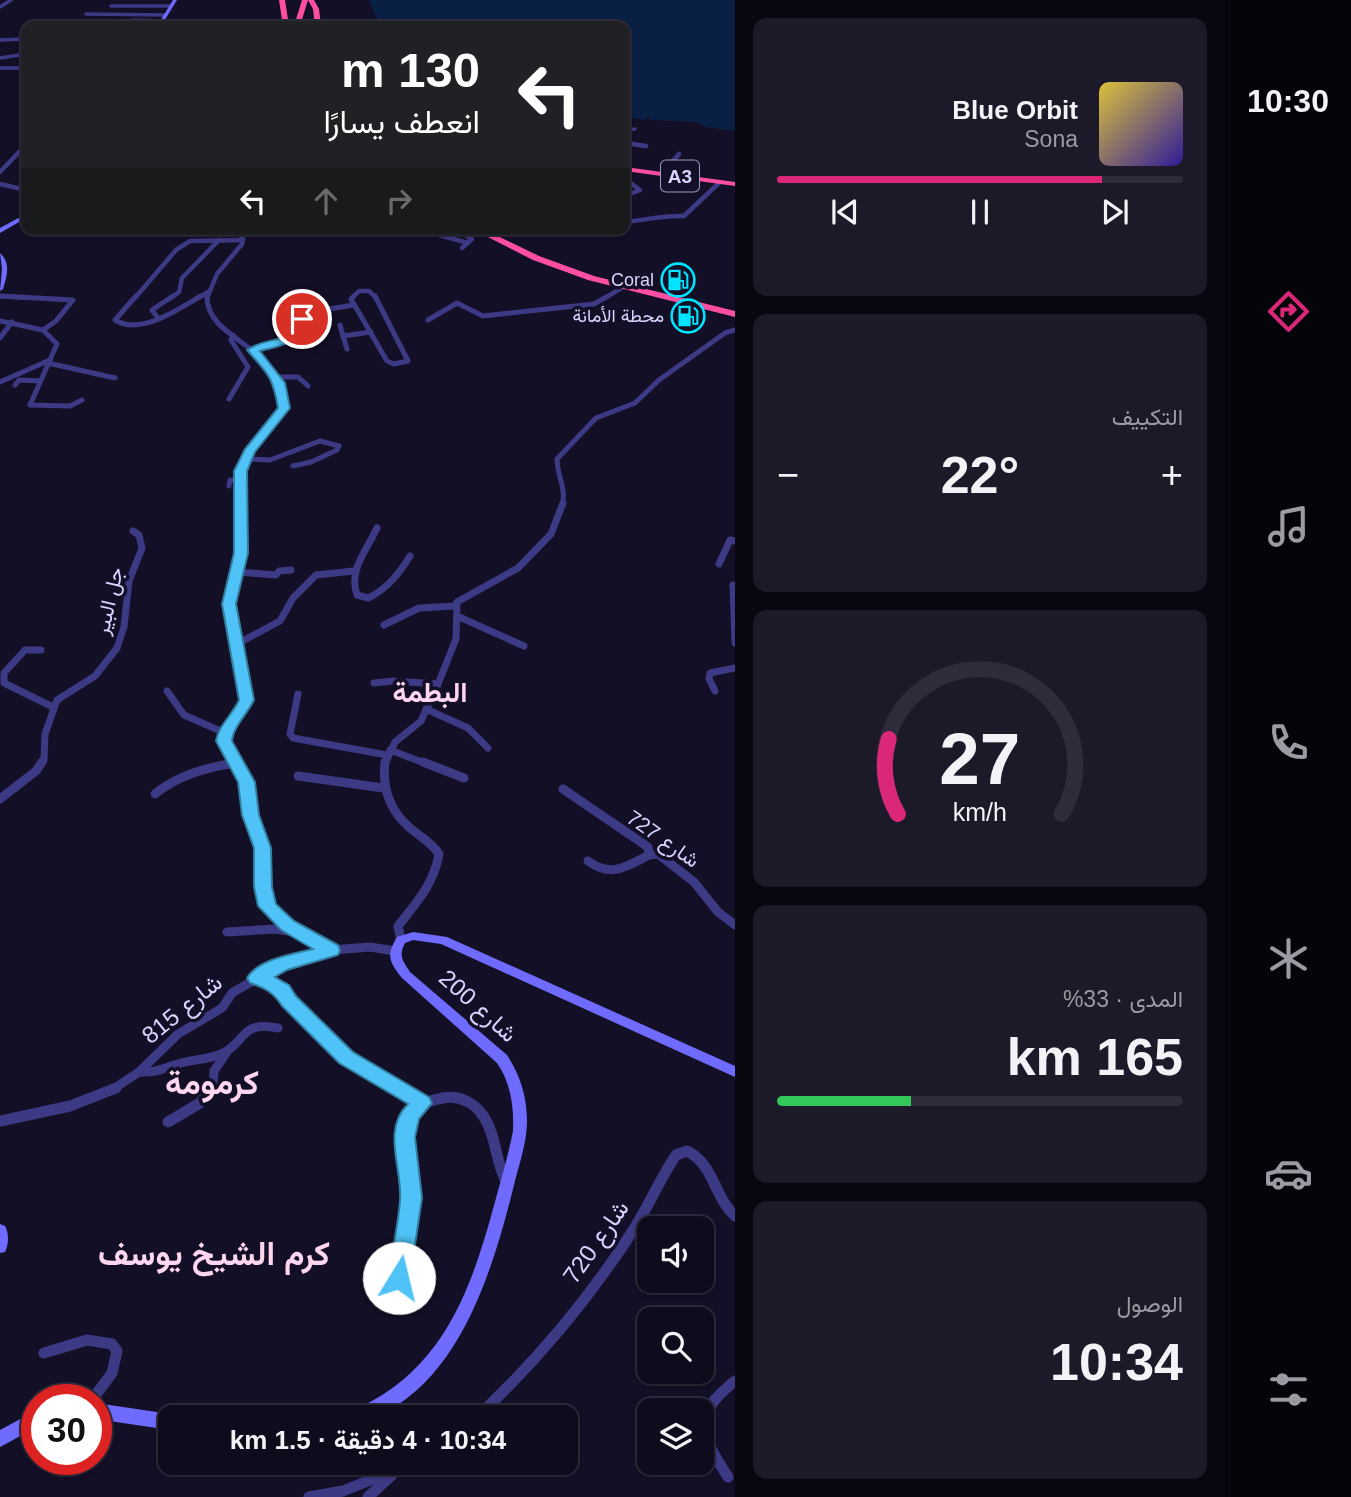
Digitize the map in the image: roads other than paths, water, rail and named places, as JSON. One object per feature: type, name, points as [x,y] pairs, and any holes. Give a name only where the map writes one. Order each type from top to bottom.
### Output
[{"type":"highway","points":[[282,0],[285,21]]},
{"type":"highway","points":[[290,0],[294,21]]},
{"type":"highway","points":[[297,21],[305,0]]},
{"type":"highway","points":[[311,0],[316,9],[317,21]]},
{"type":"highway","name":"A3","points":[[630,170],[735,184]]},
{"type":"highway","points":[[488,235],[567,270],[657,296],[735,314]]},
{"type":"highway","points":[[502,235],[542,255],[597,275],[735,307]]},
{"type":"highway","points":[[657,296],[735,320]]},
{"type":"main road","points":[[163,21],[175,0]]},
{"type":"main road","points":[[0,231],[21,219]]},
{"type":"main road","points":[[0,255],[5,269],[0,289]]},
{"type":"main road","name":"شارع 200","points":[[382,1405],[397,1396],[425,1370],[466,1309],[508,1183],[520,1131],[517,1093],[510,1070],[502,1059],[406,975],[397,962],[398,945],[413,936],[443,940],[735,1072]]},
{"type":"main road","points":[[0,1230],[0,1247]]},
{"type":"main road","points":[[112,1413],[158,1420]]},
{"type":"main road","points":[[0,1439],[21,1427]]},
{"type":"street","points":[[0,5],[11,0]]},
{"type":"street","points":[[111,6],[171,6]]},
{"type":"street","points":[[86,14],[166,15]]},
{"type":"street","points":[[133,20],[163,21]]},
{"type":"street","points":[[0,40],[21,39]]},
{"type":"street","points":[[0,58],[21,56]]},
{"type":"street","points":[[0,68],[21,68]]},
{"type":"street","points":[[630,130],[635,129]]},
{"type":"street","points":[[630,144],[646,146]]},
{"type":"street","points":[[0,172],[21,151]]},
{"type":"street","points":[[662,174],[679,154]]},
{"type":"street","points":[[630,222],[652,220],[664,215],[684,216],[720,182]]},
{"type":"street","points":[[630,183],[640,190],[630,194]]},
{"type":"street","points":[[0,184],[21,189]]},
{"type":"street","points":[[240,235],[242,239],[239,249],[214,278],[208,292],[208,309],[212,318],[252,350],[276,377],[282,395],[283,412],[245,459],[239,480],[242,537],[229,604],[247,700],[225,733],[226,747],[246,782],[250,815],[262,848],[263,887],[267,906],[304,936],[331,950]]},
{"type":"street","points":[[439,235],[468,243]]},
{"type":"street","points":[[462,248],[471,238],[465,235]]},
{"type":"street","points":[[181,238],[242,239]]},
{"type":"street","points":[[208,292],[144,324],[129,326],[118,324],[115,320],[184,243],[242,239]]},
{"type":"street","points":[[158,318],[152,310],[179,292],[182,278],[219,240]]},
{"type":"street","points":[[428,320],[457,303],[485,316],[590,305],[623,287]]},
{"type":"street","points":[[355,292],[373,292],[410,359],[389,363],[370,332],[354,305],[352,295],[355,292]]},
{"type":"street","points":[[0,296],[73,300],[56,321],[43,330]]},
{"type":"street","points":[[252,350],[272,346],[295,335],[301,327],[304,313],[354,305]]},
{"type":"street","points":[[0,321],[43,330],[57,344],[30,405],[69,406],[82,400]]},
{"type":"street","points":[[0,338],[12,322]]},
{"type":"street","points":[[340,325],[347,349]]},
{"type":"street","points":[[384,625],[419,608],[455,606],[489,582],[519,568],[551,534],[565,496],[557,472],[557,459],[584,428],[596,418],[635,403],[659,380],[724,334],[735,330]]},
{"type":"street","points":[[343,336],[370,332]]},
{"type":"street","points":[[229,399],[248,367],[231,340],[233,335]]},
{"type":"street","points":[[0,382],[49,362],[115,378]]},
{"type":"street","points":[[276,377],[296,376],[304,379],[308,386]]},
{"type":"street","points":[[15,385],[19,380],[40,381]]},
{"type":"street","points":[[245,459],[270,461],[299,446],[324,440],[338,443],[337,450],[311,462],[293,466]]},
{"type":"street","points":[[229,486],[230,480],[239,480]]},
{"type":"street","points":[[377,528],[369,549],[354,571],[354,589],[360,597],[368,598],[388,584],[410,556]]},
{"type":"street","name":"جل البير","points":[[53,707],[60,696],[100,671],[117,648],[124,627],[129,581],[142,548],[139,535],[134,531]]},
{"type":"street","points":[[719,564],[730,540],[735,541]]},
{"type":"street","points":[[237,572],[276,575],[279,571],[291,570]]},
{"type":"street","points":[[235,645],[280,621],[293,598],[317,575],[354,571]]},
{"type":"street","points":[[733,585],[735,643]]},
{"type":"street","points":[[398,945],[398,926],[428,888],[436,872],[439,854],[432,843],[401,819],[383,788],[389,752],[401,737],[417,726],[438,684],[456,639],[455,606]]},
{"type":"street","points":[[457,616],[524,646]]},
{"type":"street","points":[[0,799],[36,771],[44,760],[45,734],[53,707],[4,683],[3,678],[4,673],[25,650],[41,650]]},
{"type":"street","points":[[715,691],[709,679],[710,673],[735,668]]},
{"type":"street","points":[[374,684],[393,681],[438,684]]},
{"type":"street","points":[[167,691],[182,716],[225,733]]},
{"type":"street","points":[[298,694],[290,734],[293,738],[389,752],[464,778]]},
{"type":"street","points":[[426,709],[456,720],[479,736],[488,748]]},
{"type":"street","points":[[155,794],[166,786],[205,770],[236,763]]},
{"type":"street","points":[[298,776],[383,788]]},
{"type":"street","name":"شارع 727","points":[[563,789],[648,847],[649,855],[658,854],[689,878],[718,912],[735,925]]},
{"type":"street","points":[[588,861],[598,869],[613,873],[649,855]]},
{"type":"street","points":[[228,932],[275,929],[304,936]]},
{"type":"street","name":"شارع 815","points":[[0,1121],[90,1099],[116,1087],[139,1072],[178,1034],[222,1008],[232,993],[281,965],[331,950],[398,945]]},
{"type":"street","points":[[256,978],[282,990],[289,1001],[346,1058],[422,1103]]},
{"type":"street","points":[[168,1122],[204,1097],[213,1085],[214,1071],[242,1034],[264,1025],[278,1028]]},
{"type":"street","points":[[139,1072],[157,1073],[175,1065],[227,1052]]},
{"type":"street","points":[[399,1278],[411,1198],[404,1137],[410,1116],[422,1103],[458,1097],[480,1112],[494,1139],[499,1172],[508,1183]]},
{"type":"street","name":"شارع 720","points":[[489,1405],[543,1349],[599,1279],[635,1226],[676,1154],[687,1151],[700,1157],[723,1206],[735,1216]]},
{"type":"street","points":[[44,1353],[97,1339],[113,1344],[117,1351],[113,1373],[104,1384]]},
{"type":"street","points":[[728,1477],[706,1434],[705,1413],[712,1399],[735,1381]]},
{"type":"street","points":[[309,1497],[343,1491],[383,1475]]},
{"type":"street","points":[[368,1497],[376,1487],[394,1475]]},
{"type":"water","points":[[369,0],[735,0],[735,131],[705,127],[696,122],[630,118],[630,21],[378,21]]},
{"type":"place","name":"Coral","points":[[678,280]]},
{"type":"place","name":"محطة الأمانة","points":[[688,316]]},
{"type":"district","name":"البطمة","points":[[430,692]]},
{"type":"district","name":"كرمومة","points":[[212,1082]]},
{"type":"district","name":"كرم الشيخ يوسف","points":[[214,1253]]}]
